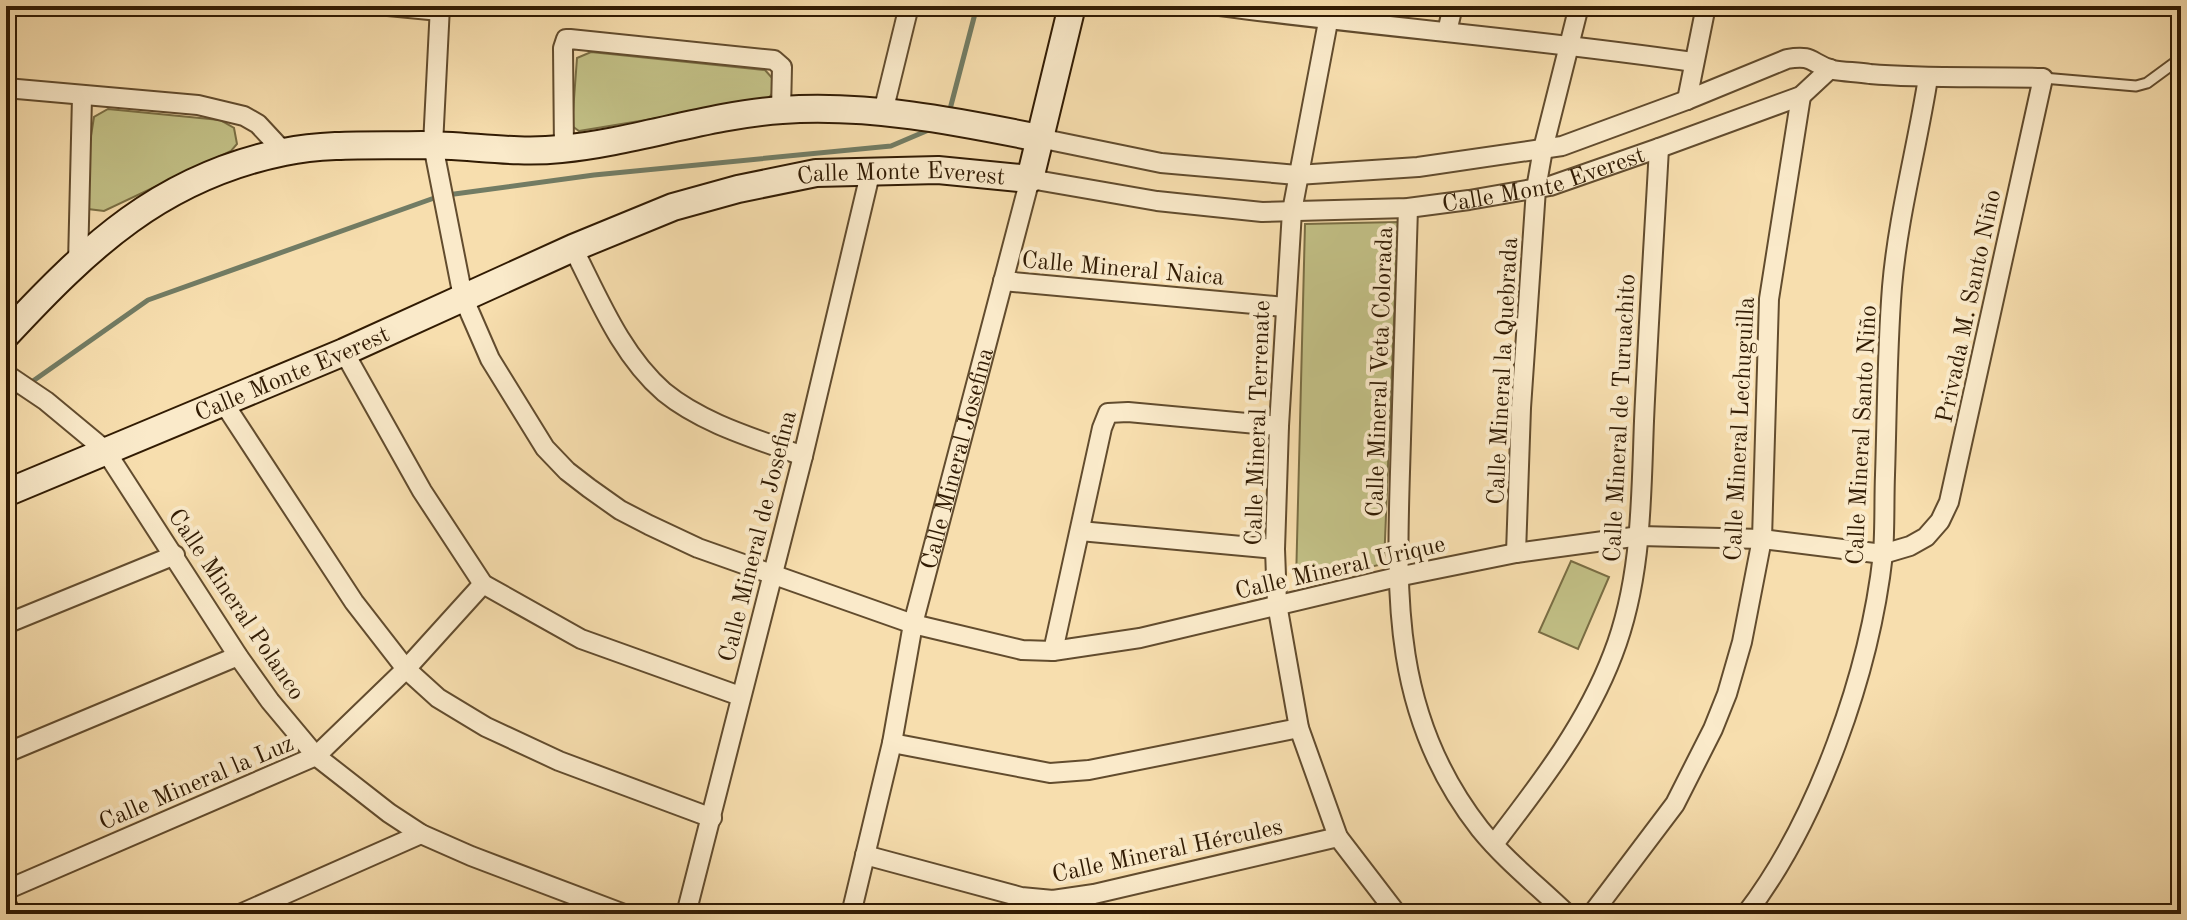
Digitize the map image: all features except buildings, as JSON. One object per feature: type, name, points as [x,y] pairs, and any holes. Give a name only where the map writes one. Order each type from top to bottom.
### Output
[{"type":"street","points":[[388,6],[440,9]]},
{"type":"street","points":[[883,112],[909,6]]},
{"type":"street","name":"Calle Mineral Josefina","points":[[851,914],[892,743],[913,624],[1030,179],[1072,6]]},
{"type":"street","points":[[1220,6],[1329,13],[1447,32],[1570,44],[1693,62]]},
{"type":"street","points":[[1447,32],[1453,6]]},
{"type":"street","name":"Calle Mineral la Quebrada","points":[[1516,553],[1521,408],[1536,189],[1579,6]]},
{"type":"street","points":[[1687,100],[1706,6]]},
{"type":"street","name":"Calle Mineral Urique","points":[[440,9],[433,145],[463,297],[490,359],[529,426],[567,471],[620,510],[698,548],[773,575],[913,624],[1010,647],[1053,651],[1140,638],[1277,604],[1516,553],[1640,536],[1762,539],[1883,554],[1910,546],[1926,537]]},
{"type":"street","name":"Calle Mineral Terrenate","points":[[1329,13],[1292,211],[1279,426],[1275,549],[1277,604],[1299,728],[1338,837],[1397,914]]},
{"type":"street","points":[[564,149],[562,54],[566,39],[759,58],[781,63],[781,110]]},
{"type":"street","name":"Calle Monte Everest","points":[[6,335],[78,263],[133,216],[166,196],[224,170],[284,152],[343,146],[433,145],[500,151],[564,149],[781,110],[883,112],[946,120],[1161,163],[1297,175],[1405,168],[1562,146],[1801,56],[1812,58],[1830,69],[1928,78],[1967,75],[2043,78]]},
{"type":"street","name":"Calle Monte Everest","points":[[6,493],[344,352],[573,248],[673,207],[738,189],[816,173],[938,170],[1030,179],[1157,201],[1262,212],[1408,208],[1536,189],[1801,96],[1830,69]]},
{"type":"street","name":"Calle Mineral Santo Niño","points":[[1746,914],[1808,812],[1834,749],[1864,649],[1883,554],[1892,284],[1900,218],[1928,78]]},
{"type":"street","name":"Privada M. Santo Niño","points":[[1926,537],[1940,521],[1949,502],[2043,78]]},
{"type":"street","points":[[6,88],[198,105],[244,116],[258,124],[284,152]]},
{"type":"street","name":"Calle Mineral Lechuguilla","points":[[1592,914],[1675,804],[1713,729],[1742,642],[1762,539],[1769,299],[1801,96]]},
{"type":"street","points":[[78,263],[82,97]]},
{"type":"street","name":"Calle Mineral de Turuachito","points":[[1494,844],[1550,771],[1589,707],[1627,612],[1640,536],[1659,148]]},
{"type":"street","name":"Calle Mineral de Josefina","points":[[686,914],[803,456],[871,170]]},
{"type":"street","name":"Calle Mineral Veta Colorada","points":[[1408,208],[1397,577],[1403,646],[1418,711],[1452,785],[1494,844],[1567,914]]},
{"type":"street","points":[[573,248],[609,320],[641,366],[665,392],[723,425],[803,456]]},
{"type":"street","name":"Calle Mineral Naica","points":[[1003,281],[1285,307]]},
{"type":"street","points":[[344,352],[422,491],[483,584],[581,639],[740,696]]},
{"type":"street","name":"Calle Mineral Polanco","points":[[20,383],[105,450],[238,656],[270,701],[316,756],[421,834],[624,914]]},
{"type":"street","points":[[223,402],[354,602],[406,669],[438,698],[486,727],[559,761],[712,818]]},
{"type":"street","points":[[1053,651],[1102,428],[1108,413],[1128,412],[1279,426]]},
{"type":"street","points":[[1080,531],[1275,549]]},
{"type":"street","points":[[6,624],[175,555]]},
{"type":"street","name":"Calle Mineral la Luz","points":[[6,890],[316,756],[406,669],[483,584]]},
{"type":"street","points":[[6,753],[238,656]]},
{"type":"street","points":[[892,743],[1050,773],[1089,770],[1299,728]]},
{"type":"street","points":[[240,914],[421,834]]},
{"type":"street","name":"Calle Mineral Hércules","points":[[865,855],[992,891],[1053,900],[1094,894],[1338,837]]},
{"type":"street","points":[[6,903],[11,914]]},
{"type":"lane","name":"Calle Monte Everest","points":[[2043,78],[2136,86],[2147,83],[2181,58]]},
{"type":"shaded area","points":[[591,52],[765,70],[773,79],[774,91],[767,100],[579,131],[572,126],[577,58]]},
{"type":"shaded area","points":[[108,109],[220,120],[234,128],[237,144],[231,151],[104,211],[88,209],[82,192],[94,117]]},
{"type":"shaded area","points":[[1398,222],[1384,564],[1296,582],[1305,224]]},
{"type":"shaded area","points":[[1571,561],[1609,577],[1578,649],[1539,632]]},
{"type":"waterway","points":[[949,113],[977,6]]},
{"type":"waterway","points":[[447,195],[594,175],[891,146],[931,129]]},
{"type":"waterway","points":[[6,400],[148,300],[437,197]]}]
